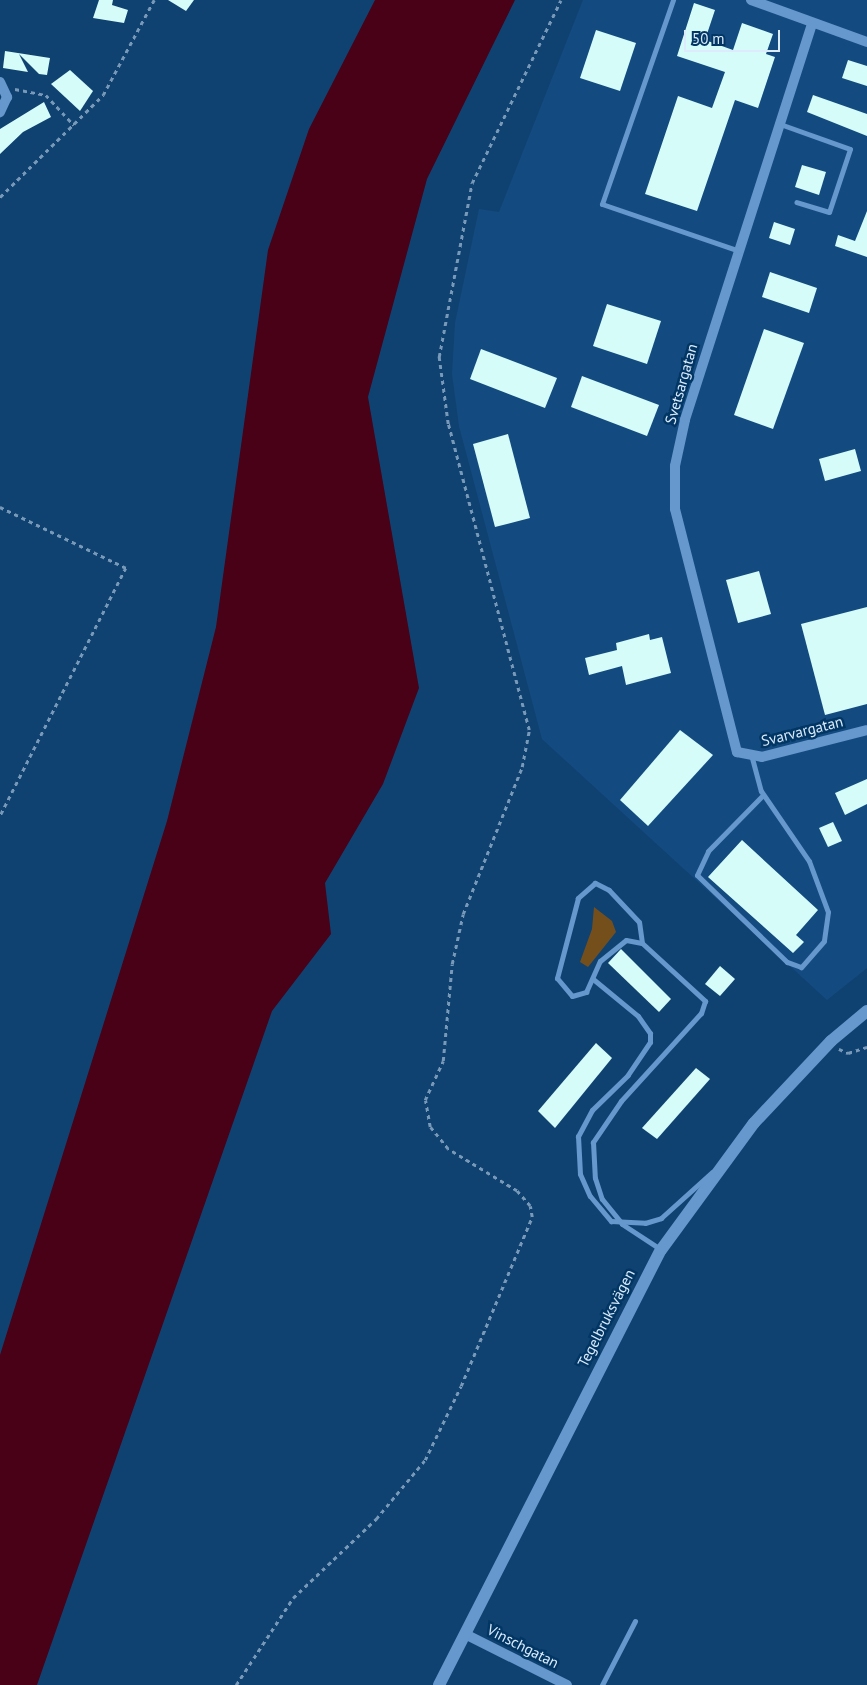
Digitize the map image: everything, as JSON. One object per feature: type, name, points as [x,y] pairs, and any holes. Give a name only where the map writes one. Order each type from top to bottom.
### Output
[{"type":"street","points":[[758,1],[812,24],[867,42]]},
{"type":"street","name":"Svetsargatan","points":[[748,758],[731,741],[678,532],[673,490],[686,420],[812,24]]},
{"type":"street","points":[[0,112],[3,86]]},
{"type":"street","name":"Svarvargatan","points":[[748,758],[867,730]]},
{"type":"street","name":"Tegelbruksvägen","points":[[439,1685],[661,1250],[722,1164],[831,1041],[867,1010]]},
{"type":"street","name":"Vinschgatan","points":[[465,1634],[567,1685]]},
{"type":"lane","points":[[673,0],[602,204],[739,252]]},
{"type":"lane","points":[[780,124],[850,149],[829,212],[796,202]]},
{"type":"lane","points":[[748,758],[763,795],[809,861],[828,912],[824,941],[801,967],[786,962],[697,875],[708,851],[763,795]]},
{"type":"lane","points":[[622,1224],[602,1199],[594,1178],[594,1142],[621,1101],[701,1013],[705,1001],[642,943],[626,940],[613,946],[586,992],[572,996],[557,978],[578,898],[585,889],[595,883],[609,890],[639,922],[642,943]]},
{"type":"lane","points":[[593,979],[620,999],[650,1033],[650,1042],[628,1075],[592,1110],[578,1136],[585,1187],[598,1208],[661,1250]]},
{"type":"lane","points":[[622,1224],[661,1218],[722,1164]]},
{"type":"lane","points":[[602,1685],[635,1621]]},
{"type":"path","points":[[0,196],[74,125],[110,85],[154,0]]},
{"type":"path","points":[[236,1685],[293,1598],[376,1520],[425,1460],[461,1386],[532,1216],[530,1206],[517,1191],[448,1149],[430,1127],[425,1100],[443,1061],[452,964],[463,914],[522,767],[529,730],[448,424],[439,357],[472,183],[561,0]]},
{"type":"path","points":[[3,86],[39,90],[74,125]]},
{"type":"path","points":[[0,507],[126,568],[0,816]]},
{"type":"path","points":[[831,1041],[848,1053],[867,1047]]},
{"type":"shaded area","points":[[375,0],[515,0],[427,179],[368,397],[419,688],[383,784],[325,883],[331,934],[272,1011],[37,1685],[0,1685],[0,1355],[167,821],[216,627],[268,250],[309,129]]},
{"type":"shaded area","points":[[583,0],[867,0],[867,968],[827,1000],[542,739],[459,426],[452,374],[455,323],[479,209],[499,212]]},
{"type":"shaded area","points":[[594,907],[612,921],[616,932],[588,967],[580,962],[592,929]]},
{"type":"building","points":[[99,0],[113,0],[112,5],[128,10],[124,23],[93,18]]},
{"type":"building","points":[[168,0],[194,0],[186,11]]},
{"type":"building","points":[[694,3],[715,10],[705,40],[733,50],[742,23],[773,34],[766,54],[775,57],[758,108],[735,100],[697,211],[645,194],[678,96],[712,108],[725,72],[677,56]]},
{"type":"building","points":[[596,30],[636,43],[620,91],[580,78]]},
{"type":"building","points":[[5,51],[50,58],[47,75],[39,74],[19,54],[28,72],[3,68]]},
{"type":"building","points":[[848,60],[867,66],[867,86],[842,78]]},
{"type":"building","points":[[70,70],[93,91],[80,111],[51,84]]},
{"type":"building","points":[[813,95],[867,114],[867,136],[807,112]]},
{"type":"building","points":[[44,102],[51,117],[23,132],[0,154],[0,129]]},
{"type":"building","points":[[802,165],[826,172],[819,195],[795,187]]},
{"type":"building","points":[[867,211],[867,257],[835,246],[838,235],[855,241]]},
{"type":"building","points":[[774,222],[795,229],[790,245],[769,238]]},
{"type":"building","points":[[770,272],[817,288],[809,313],[762,297]]},
{"type":"building","points":[[607,304],[661,321],[647,364],[593,346]]},
{"type":"building","points":[[764,329],[804,343],[773,429],[734,415]]},
{"type":"building","points":[[481,349],[557,378],[545,408],[470,379]]},
{"type":"building","points":[[582,376],[659,405],[647,436],[571,407]]},
{"type":"building","points":[[508,434],[530,518],[495,527],[473,444]]},
{"type":"building","points":[[855,449],[861,471],[825,481],[819,459]]},
{"type":"building","points":[[759,571],[771,614],[738,623],[726,580]]},
{"type":"building","points":[[867,607],[867,704],[825,715],[801,624]]},
{"type":"building","points":[[649,634],[650,640],[662,637],[671,673],[626,685],[622,666],[589,675],[585,658],[617,650],[616,643]]},
{"type":"building","points":[[680,730],[713,755],[648,826],[620,800]]},
{"type":"building","points":[[867,779],[867,804],[845,815],[835,793]]},
{"type":"building","points":[[833,822],[842,841],[828,847],[819,828]]},
{"type":"building","points":[[742,840],[818,910],[796,935],[804,942],[793,953],[708,877]]},
{"type":"building","points":[[621,949],[671,999],[659,1012],[608,963]]},
{"type":"building","points":[[720,966],[735,979],[720,996],[705,984]]},
{"type":"building","points":[[596,1043],[612,1058],[555,1128],[538,1111]]},
{"type":"building","points":[[696,1068],[710,1079],[657,1139],[642,1128]]}]
